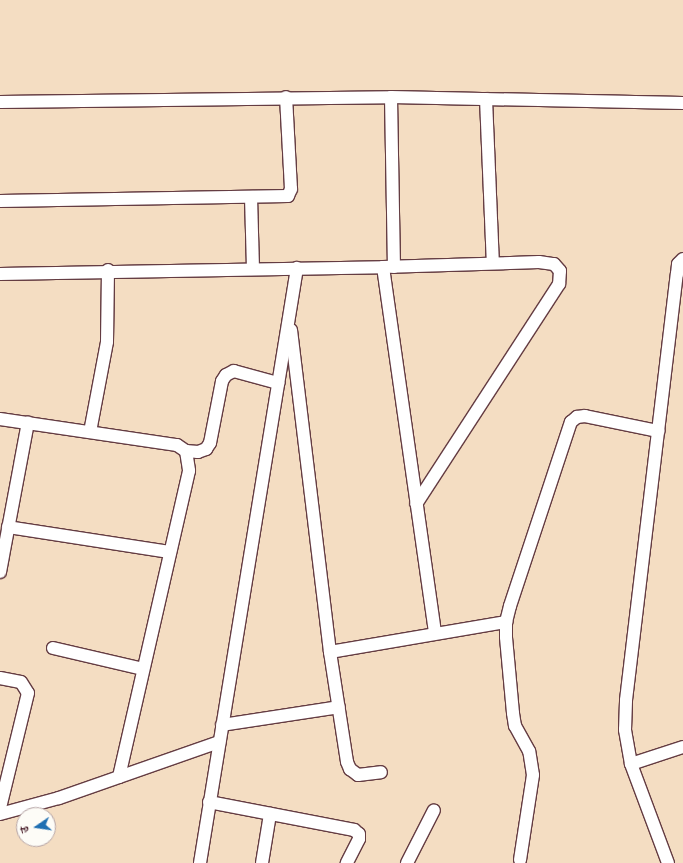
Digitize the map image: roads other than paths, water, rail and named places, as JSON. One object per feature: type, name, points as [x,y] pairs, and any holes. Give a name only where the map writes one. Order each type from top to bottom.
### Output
[{"type":"street","points":[[0,201],[251,196],[285,197],[290,192],[286,97]]},
{"type":"street","points":[[0,102],[286,97],[391,97],[683,102]]},
{"type":"street","points":[[391,97],[388,267],[416,504],[434,633]]},
{"type":"street","points":[[486,99],[492,263]]},
{"type":"street","points":[[251,196],[253,269]]},
{"type":"street","points":[[668,863],[631,764],[626,730],[626,700],[658,431],[678,309],[678,264],[683,259]]},
{"type":"street","points":[[0,274],[108,270],[388,267],[492,263],[554,264],[560,271],[559,284],[416,504]]},
{"type":"street","points":[[200,863],[297,268]]},
{"type":"street","points":[[90,432],[107,342],[108,270]]},
{"type":"street","points":[[289,317],[330,652],[338,707],[350,769],[358,774],[367,776],[381,772]]},
{"type":"street","points":[[0,419],[177,444],[186,451],[198,452],[206,449],[210,443],[222,381],[226,375],[234,371],[278,383]]},
{"type":"street","points":[[520,860],[533,775],[532,762],[515,726],[506,659],[506,622],[571,422],[576,417],[585,416],[658,431]]},
{"type":"street","points":[[0,572],[28,423]]},
{"type":"street","points":[[119,776],[189,471],[186,451]]},
{"type":"street","points":[[8,527],[170,552]]},
{"type":"street","points":[[330,652],[434,633],[506,622]]},
{"type":"street","points":[[53,648],[144,669]]},
{"type":"street","points":[[0,678],[21,682],[28,693],[4,777],[0,808]]},
{"type":"street","points":[[222,725],[338,707]]},
{"type":"street","points":[[0,814],[59,798],[220,742]]},
{"type":"street","points":[[631,764],[683,747]]},
{"type":"street","points":[[209,802],[354,830],[359,834],[359,839],[347,863]]},
{"type":"street","points":[[407,863],[434,810]]},
{"type":"street","points":[[262,863],[270,814]]}]
